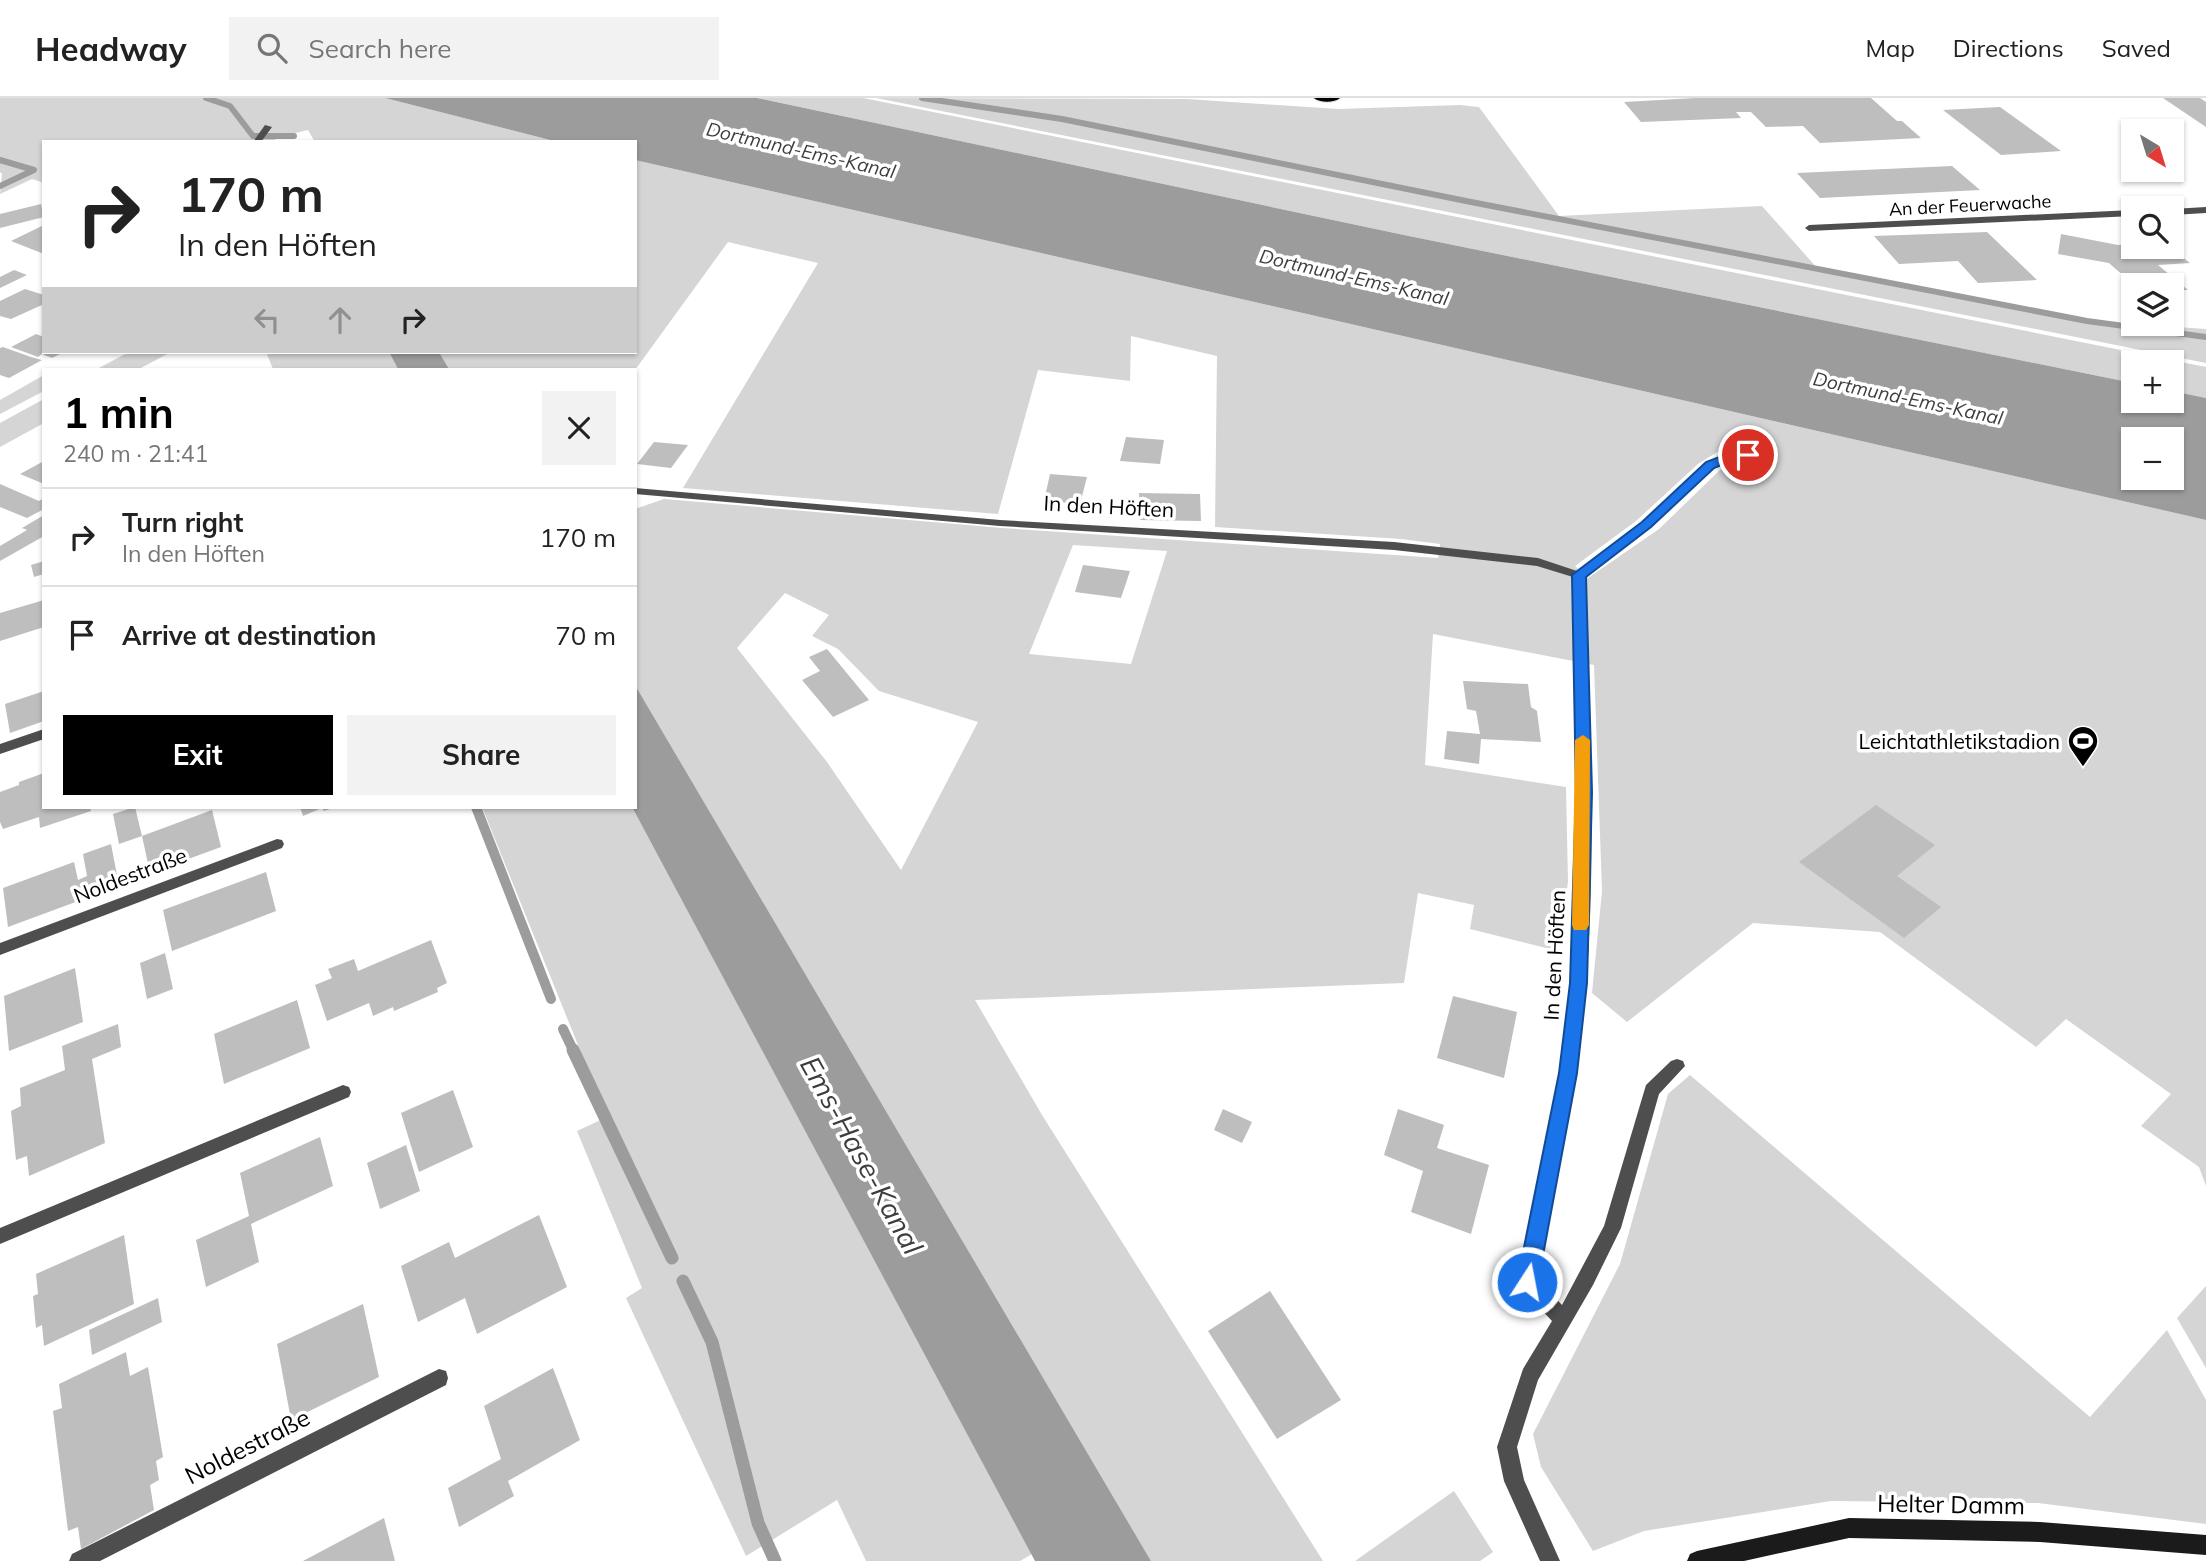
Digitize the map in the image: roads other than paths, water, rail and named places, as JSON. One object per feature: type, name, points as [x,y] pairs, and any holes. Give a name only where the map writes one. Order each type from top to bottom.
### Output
[{"type":"highway","points":[[1320,98],[1334,98]]},
{"type":"street","points":[[258,140],[268,127]]},
{"type":"street","points":[[2184,211],[2206,210]]},
{"type":"street","name":"An der Feuerwache","points":[[1809,228],[2121,214]]},
{"type":"street","points":[[1579,575],[1646,525],[1710,465],[1734,456],[1762,454]]},
{"type":"street","name":"In den Höften","points":[[637,491],[1000,523],[1394,546],[1538,562],[1579,575],[1584,792],[1578,983],[1568,1073],[1527,1282],[1563,1319]]},
{"type":"street","points":[[0,749],[42,735]]},
{"type":"street","name":"Noldestraße","points":[[0,948],[277,844]]},
{"type":"street","points":[[1550,1561],[1514,1481],[1507,1447],[1530,1376],[1612,1228],[1652,1090],[1677,1066]]},
{"type":"street","points":[[0,1236],[344,1092]]},
{"type":"street","name":"Noldestraße","points":[[79,1561],[439,1378]]},
{"type":"street","name":"Helter Damm","points":[[1697,1561],[1849,1528],[2040,1532],[2206,1545]]},
{"type":"water","name":"Dortmund-Ems-Kanal","points":[[385,98],[757,98],[1404,235],[2121,381],[2121,413],[2184,413],[2184,393],[2206,398],[2206,520],[637,160],[637,140],[550,140]]},
{"type":"water","points":[[390,354],[440,354],[448,368],[397,368]]},
{"type":"water","name":"Ems-Hase-Kanal","points":[[637,688],[1151,1561],[1035,1561],[633,809],[637,809]]},
{"type":"waterway","points":[[206,98],[230,106],[253,136],[294,136]]},
{"type":"waterway","points":[[922,98],[1062,119],[1471,202],[2087,321],[2206,337]]},
{"type":"waterway","points":[[0,160],[34,170],[0,186]]},
{"type":"waterway","points":[[477,809],[551,999]]},
{"type":"waterway","points":[[563,1029],[574,1052]]},
{"type":"waterway","points":[[573,1050],[672,1258]]},
{"type":"waterway","points":[[683,1281],[712,1342],[758,1523],[775,1561]]},
{"type":"place","name":"Leichtathletikstadion","points":[[2083,768]]}]
